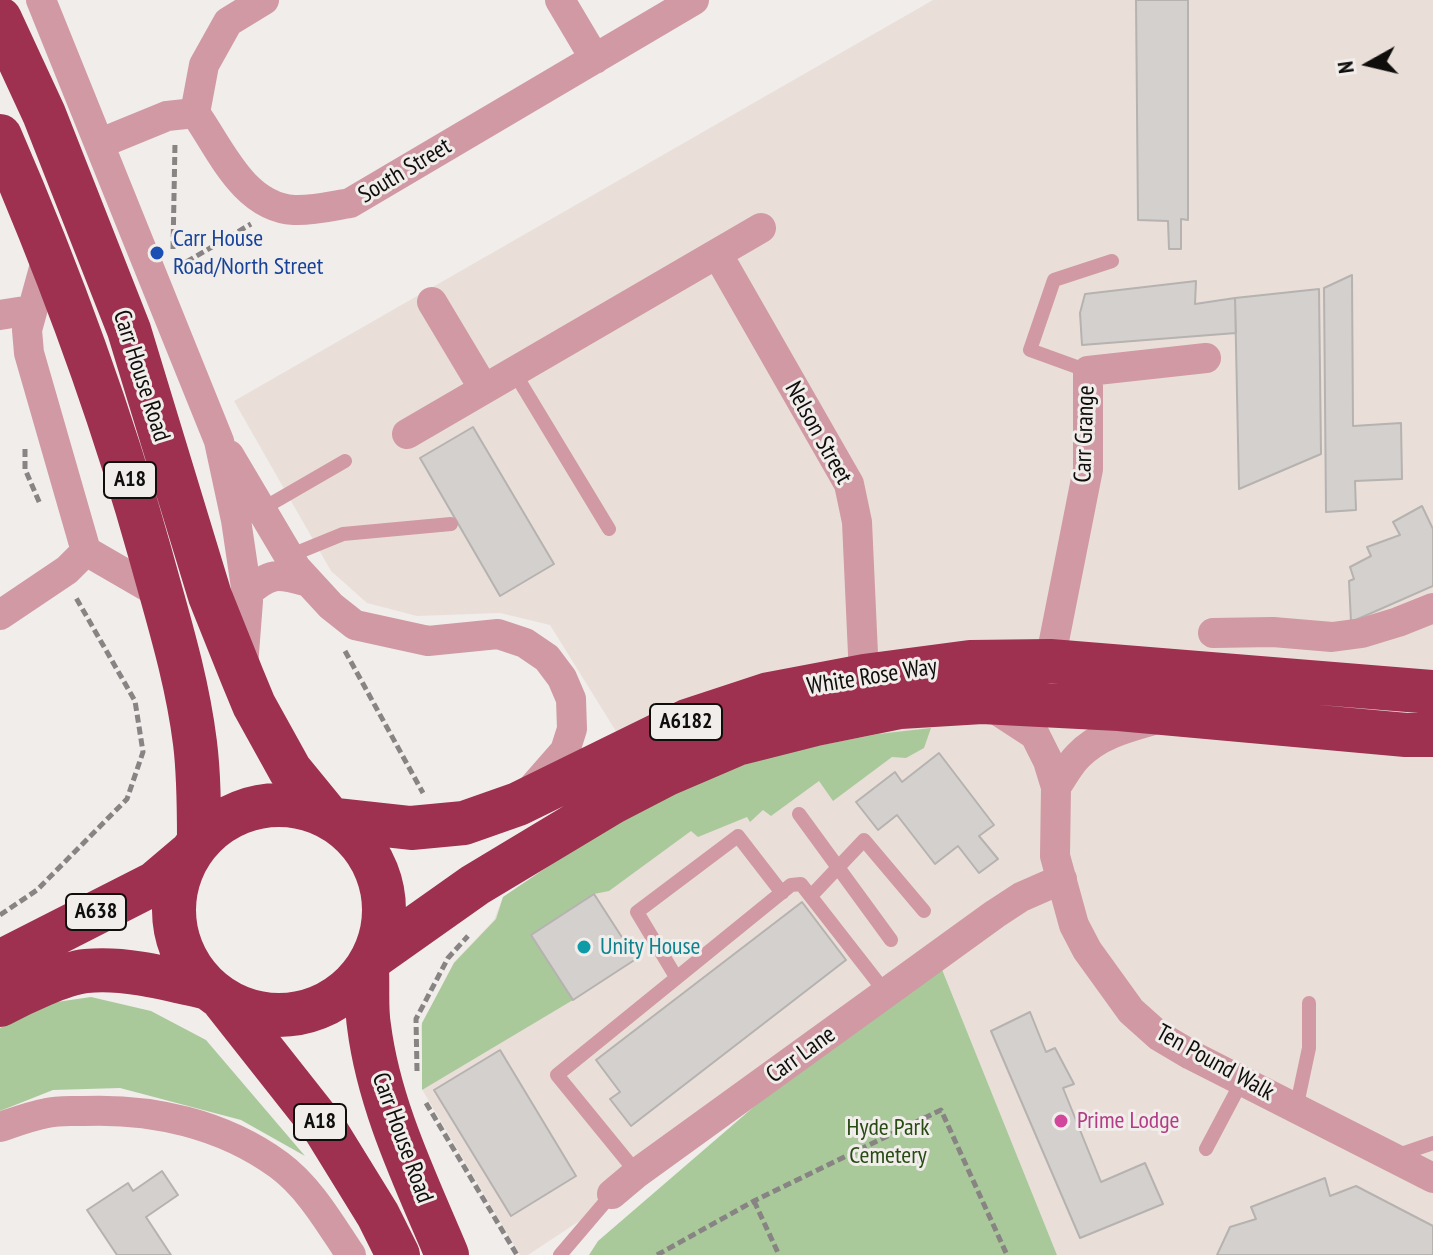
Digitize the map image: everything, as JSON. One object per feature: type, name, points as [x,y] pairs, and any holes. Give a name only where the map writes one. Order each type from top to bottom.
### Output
[{"type":"highway","name":"Carr House Road","points":[[0,19],[44,114],[129,330],[210,596],[254,705],[290,770],[332,817]]},
{"type":"highway","name":"Carr House Road","points":[[0,136],[49,250],[97,379],[162,595],[186,689],[195,742],[194,848]]},
{"type":"highway","name":"White Rose Way","points":[[332,817],[411,828],[464,823],[518,804],[687,721],[769,694],[864,676],[970,662],[1050,661],[1433,692]]},
{"type":"highway","name":"White Rose Way","points":[[371,963],[475,885],[613,802],[667,774],[737,744],[900,707],[982,702],[1043,703],[1433,735]]},
{"type":"highway","points":[[0,1005],[22,993],[84,971],[147,974],[216,994],[248,1012],[266,1016],[303,1014],[338,999],[371,963],[384,926],[384,913],[374,862],[355,835],[332,817],[298,805],[264,804],[222,820],[194,848],[174,895],[178,941],[191,969],[216,994]]},
{"type":"highway","name":"A638","points":[[0,962],[155,883],[194,848]]},
{"type":"highway","name":"Carr House Road","points":[[371,963],[368,1024],[377,1073],[394,1127],[447,1255]]},
{"type":"highway","name":"Carr House Road","points":[[216,994],[325,1129],[378,1215],[398,1255]]},
{"type":"street","points":[[41,0],[219,441],[236,520],[247,593],[242,676]]},
{"type":"street","points":[[185,114],[204,65],[228,22],[264,0]]},
{"type":"street","points":[[560,0],[595,59]]},
{"type":"street","name":"South Street","points":[[279,208],[296,211],[350,203],[694,0]]},
{"type":"street","points":[[101,143],[167,116],[185,114]]},
{"type":"street","points":[[185,114],[253,192],[279,208]]},
{"type":"street","points":[[407,434],[761,228]]},
{"type":"street","points":[[49,250],[27,330],[29,353],[76,561]]},
{"type":"street","name":"Nelson Street","points":[[718,255],[849,484],[857,522],[864,676]]},
{"type":"street","points":[[432,302],[484,389]]},
{"type":"street","points":[[0,315],[31,310]]},
{"type":"street","name":"Carr Grange","points":[[1050,661],[1088,469],[1088,371],[1206,358]]},
{"type":"street","points":[[219,441],[289,556],[309,582],[355,625],[428,641],[498,634],[525,643],[547,658],[562,678],[571,699],[572,729],[565,751],[518,804]]},
{"type":"street","points":[[76,561],[162,595]]},
{"type":"street","points":[[0,615],[76,561]]},
{"type":"street","points":[[247,593],[264,578],[278,574],[309,582]]},
{"type":"street","points":[[1213,633],[1273,632],[1332,637],[1386,626],[1433,608]]},
{"type":"street","name":"Ten Pound Walk","points":[[982,702],[1035,735],[1056,787],[1055,856],[1074,925],[1108,982],[1131,1011],[1159,1036],[1433,1178]]},
{"type":"street","points":[[1056,787],[1078,756],[1098,740],[1121,729],[1170,715]]},
{"type":"street","name":"Carr Lane","points":[[612,1194],[1008,906],[1062,879]]},
{"type":"street","points":[[0,1127],[50,1112],[113,1109],[192,1122],[238,1140],[280,1166],[308,1193],[351,1255]]},
{"type":"lane","points":[[1088,371],[1030,350],[1054,280],[1112,261]]},
{"type":"lane","points":[[514,372],[609,529]]},
{"type":"lane","points":[[262,509],[345,461]]},
{"type":"lane","points":[[289,556],[343,534],[451,524]]},
{"type":"lane","points":[[799,814],[891,940]]},
{"type":"lane","points":[[676,977],[637,912],[738,836],[782,893]]},
{"type":"lane","points":[[811,896],[864,840],[924,911]]},
{"type":"lane","points":[[637,1173],[557,1075],[791,885],[801,884],[886,993]]},
{"type":"lane","points":[[1296,1109],[1309,1048],[1309,1003]]},
{"type":"lane","points":[[1206,1149],[1242,1081]]},
{"type":"lane","points":[[1391,1157],[1433,1143]]},
{"type":"lane","name":"Carr Lane","points":[[560,1255],[612,1194]]},
{"type":"path","points":[[185,114],[173,270],[279,208]]},
{"type":"path","points":[[0,915],[37,890],[127,799],[143,752],[135,701],[75,595],[76,561]]},
{"type":"path","points":[[657,1255],[754,1201],[941,1110],[1007,1255]]},
{"type":"path","points":[[754,1201],[779,1255]]},
{"type":"shaded area","points":[[933,0],[1433,0],[1433,1255],[1057,1255],[937,957],[643,1179],[528,1255],[520,1255],[423,1091],[421,1026],[454,962],[494,920],[503,897],[588,839],[617,733],[550,625],[500,613],[417,616],[367,603],[331,571],[234,401]]},
{"type":"green space","points":[[931,728],[924,748],[906,758],[892,757],[833,801],[819,781],[771,816],[763,810],[750,822],[747,817],[698,837],[691,831],[609,891],[594,894],[532,935],[573,1000],[422,1090],[422,1023],[454,963],[496,919],[503,897],[590,838],[692,780],[791,751],[878,734]]},
{"type":"green space","name":"Hyde Park Cemetery","points":[[937,957],[1057,1255],[589,1255],[598,1241],[886,993]]},
{"type":"green space","points":[[91,997],[151,1011],[206,1040],[305,1156],[241,1120],[120,1088],[53,1090],[0,1111],[0,1028],[36,1005]]},
{"type":"building","points":[[1136,0],[1188,0],[1188,220],[1181,219],[1181,249],[1169,249],[1168,221],[1138,220]]},
{"type":"building","points":[[1352,275],[1353,426],[1401,423],[1402,479],[1355,481],[1356,510],[1326,512],[1324,288]]},
{"type":"building","points":[[1196,281],[1195,304],[1235,298],[1236,333],[1082,345],[1080,313],[1085,294]]},
{"type":"building","points":[[1319,289],[1321,454],[1239,489],[1235,298]]},
{"type":"building","points":[[473,427],[554,564],[500,596],[420,458]]},
{"type":"building","points":[[1422,506],[1433,529],[1433,586],[1351,622],[1349,581],[1354,579],[1350,567],[1371,556],[1367,547],[1400,535],[1393,522]]},
{"type":"building","points":[[939,753],[994,825],[979,836],[998,859],[979,873],[958,846],[935,864],[897,815],[878,830],[856,802],[895,772],[902,782]]},
{"type":"building","name":"Unity House","points":[[594,894],[636,959],[573,1000],[531,935]]},
{"type":"building","points":[[802,902],[846,960],[631,1126],[610,1099],[620,1092],[596,1060]]},
{"type":"building","points":[[1030,1012],[1046,1052],[1055,1048],[1074,1084],[1063,1088],[1101,1182],[1145,1163],[1163,1204],[1080,1238],[991,1031]]},
{"type":"building","points":[[500,1050],[576,1176],[511,1216],[434,1090]]},
{"type":"building","points":[[162,1171],[178,1195],[146,1217],[171,1255],[117,1255],[87,1210],[128,1183],[133,1191]]},
{"type":"building","points":[[1325,1178],[1330,1196],[1356,1186],[1433,1226],[1433,1255],[1217,1255],[1230,1227],[1256,1219],[1251,1207]]},
{"type":"place","name":"Carr House Road/North Street","points":[[157,253]]},
{"type":"place","name":"Unity House","points":[[584,947]]},
{"type":"place","name":"Prime Lodge","points":[[1061,1121]]}]
